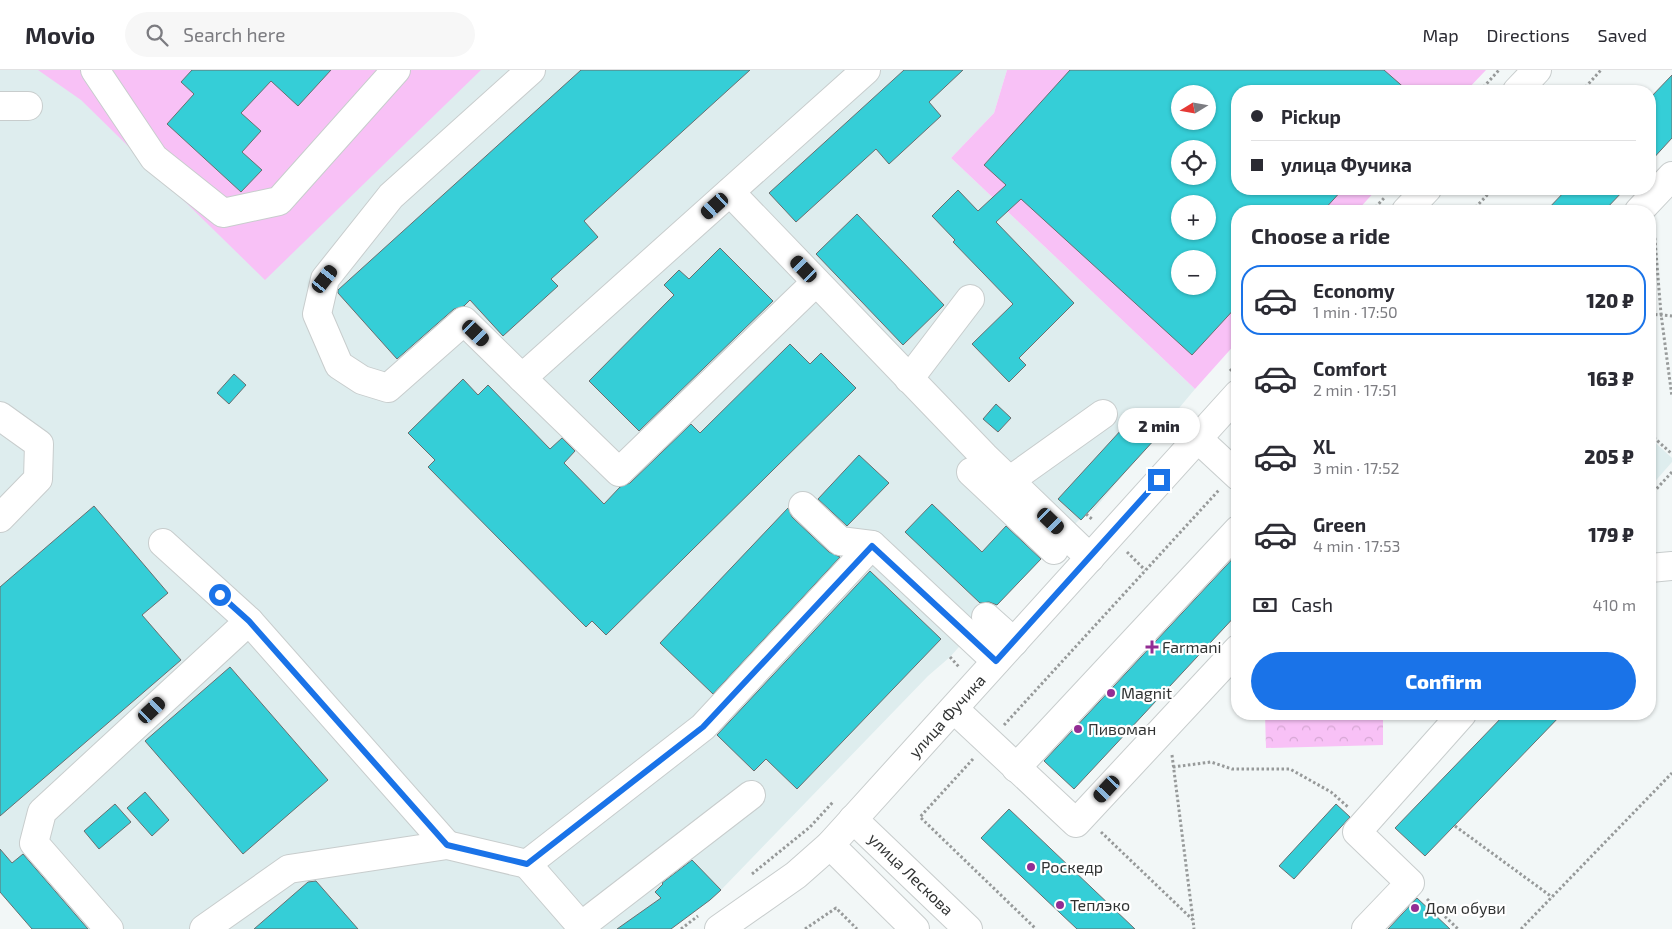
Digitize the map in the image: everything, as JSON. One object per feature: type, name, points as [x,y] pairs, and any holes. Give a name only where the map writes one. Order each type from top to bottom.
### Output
[{"type":"street","points":[[104,74],[154,158],[223,213],[278,201],[396,70]]},
{"type":"street","points":[[531,70],[391,196],[325,279],[317,314],[339,365],[362,380],[388,388],[464,321],[619,472],[816,282]]},
{"type":"street","points":[[522,378],[866,70]]},
{"type":"street","points":[[1523,85],[1537,70]]},
{"type":"street","points":[[0,106],[28,106]]},
{"type":"street","points":[[1656,193],[1672,176]]},
{"type":"street","points":[[730,192],[909,379],[1009,480],[1083,565]]},
{"type":"street","points":[[1397,203],[1414,195]]},
{"type":"street","points":[[909,379],[970,299]]},
{"type":"street","name":"улица Фучика","points":[[710,922],[796,876],[830,845],[845,809],[954,709],[996,649],[1083,565],[1231,402]]},
{"type":"street","points":[[1009,480],[1103,414]]},
{"type":"street","points":[[0,416],[39,444],[38,479],[0,518]]},
{"type":"street","points":[[1197,438],[1231,469]]},
{"type":"street","points":[[971,472],[1083,565]]},
{"type":"street","points":[[803,506],[840,541],[872,546],[996,649]]},
{"type":"street","points":[[1016,768],[1231,538]]},
{"type":"street","points":[[164,543],[249,621],[447,845]]},
{"type":"street","points":[[527,864],[703,727],[872,546]]},
{"type":"street","points":[[1656,567],[1672,566]]},
{"type":"street","points":[[986,617],[996,649]]},
{"type":"street","points":[[109,929],[34,843],[42,812],[249,621]]},
{"type":"street","points":[[954,709],[1076,823],[1231,656]]},
{"type":"street","points":[[1366,929],[1410,883],[1357,832],[1457,720]]},
{"type":"street","points":[[204,929],[289,869],[447,845],[527,864],[579,928],[751,795]]},
{"type":"street","name":"улица Лескова","points":[[845,809],[968,929]]},
{"type":"street","points":[[830,845],[915,929]]},
{"type":"path","points":[[1485,85],[1499,70]]},
{"type":"path","points":[[1587,85],[1601,70]]},
{"type":"path","points":[[1478,205],[1487,195]]},
{"type":"path","points":[[1656,277],[1672,397]]},
{"type":"path","points":[[1656,314],[1672,316]]},
{"type":"path","points":[[1656,439],[1672,454]]},
{"type":"path","points":[[1656,489],[1672,472]]},
{"type":"path","points":[[1036,929],[920,817],[1231,479]]},
{"type":"path","points":[[953,674],[959,667],[996,649]]},
{"type":"path","points":[[950,657],[959,667]]},
{"type":"path","points":[[1168,724],[1194,929]]},
{"type":"path","points":[[1173,767],[1211,762],[1232,769],[1290,769],[1331,792],[1365,823]]},
{"type":"path","points":[[1520,929],[1672,773]]},
{"type":"path","points":[[751,875],[810,827],[845,809]]},
{"type":"path","points":[[1083,815],[1193,920]]},
{"type":"path","points":[[1455,826],[1552,897]]},
{"type":"path","points":[[1410,883],[1458,929]]},
{"type":"path","points":[[805,929],[836,908],[857,929]]},
{"type":"path","points":[[681,929],[710,922]]},
{"type":"shaded area","points":[[0,70],[1007,70],[994,113],[951,158],[1195,389],[1093,511],[1090,509],[1061,538],[950,657],[928,676],[721,890],[671,929],[32,929],[0,892]]},
{"type":"shaded area","points":[[1656,443],[1672,458],[1672,462],[1656,480]]},
{"type":"green space","points":[[38,70],[481,70],[265,280],[81,100]]},
{"type":"green space","points":[[1007,70],[1486,70],[1472,85],[1231,85],[1231,195],[1372,195],[1362,205],[1231,205],[1231,349],[1195,389],[951,158],[994,113]]},
{"type":"green space","points":[[1265,720],[1383,720],[1383,745],[1266,748]]},
{"type":"building","points":[[192,70],[331,70],[298,106],[271,81],[241,113],[261,131],[242,152],[262,170],[241,192],[167,124],[194,94],[181,82]]},
{"type":"building","points":[[581,70],[750,70],[584,221],[598,237],[551,279],[558,286],[503,336],[470,300],[464,306],[454,309],[397,359],[338,293],[338,290]]},
{"type":"building","points":[[904,70],[963,70],[929,102],[941,116],[889,164],[876,149],[796,222],[769,193]]},
{"type":"building","points":[[1070,70],[1384,70],[1401,85],[1231,85],[1231,195],[1338,195],[1328,205],[1231,205],[1231,313],[1192,355],[1021,199],[996,222],[1074,303],[1019,358],[1026,365],[1009,382],[972,344],[1013,304],[953,242],[955,240],[932,216],[958,190],[978,211],[1006,185],[984,165]]},
{"type":"building","points":[[1672,75],[1672,138],[1656,155],[1656,92]]},
{"type":"building","points":[[1561,195],[1619,195],[1610,205],[1552,205]]},
{"type":"building","points":[[857,214],[944,305],[903,345],[816,254]]},
{"type":"building","points":[[720,248],[773,301],[639,431],[589,381],[674,295],[664,285],[679,270],[689,279]]},
{"type":"building","points":[[790,344],[810,364],[821,353],[856,388],[606,635],[592,621],[586,627],[428,467],[435,460],[408,433],[463,379],[478,395],[488,385],[550,449],[562,438],[575,451],[564,463],[604,504],[620,487],[630,483],[691,424],[700,433]]},
{"type":"building","points":[[234,374],[246,385],[229,404],[217,393]]},
{"type":"building","points":[[996,404],[1011,418],[998,432],[983,419]]},
{"type":"building","points":[[1133,417],[1156,438],[1081,520],[1058,499]]},
{"type":"building","points":[[859,455],[889,483],[847,526],[818,499]]},
{"type":"building","points":[[932,504],[982,552],[1006,526],[1041,559],[997,605],[989,602],[980,603],[905,532]]},
{"type":"building","points":[[94,506],[168,593],[142,615],[181,660],[0,816],[0,587]]},
{"type":"building","points":[[788,508],[792,517],[829,552],[840,557],[713,694],[660,643]]},
{"type":"building","points":[[1231,561],[1231,621],[1074,789],[1044,761]]},
{"type":"building","points":[[870,571],[941,639],[797,789],[766,759],[754,771],[717,735]]},
{"type":"building","points":[[230,667],[328,780],[243,854],[145,741]]},
{"type":"building","points":[[1499,720],[1556,720],[1425,856],[1395,828]]},
{"type":"building","points":[[145,792],[169,820],[152,836],[127,808]]},
{"type":"building","points":[[115,804],[131,822],[99,849],[84,831]]},
{"type":"building","points":[[1336,804],[1350,817],[1294,879],[1279,866]]},
{"type":"building","points":[[1009,809],[1135,929],[1077,929],[981,838]]},
{"type":"building","points":[[0,849],[12,863],[23,854],[88,929],[32,929],[0,892]]},
{"type":"building","points":[[692,860],[721,890],[671,929],[617,929],[661,898],[655,892],[662,883]]},
{"type":"building","points":[[316,881],[358,929],[254,929],[308,882]]},
{"type":"building","points":[[1417,898],[1450,929],[1388,929]]},
{"type":"place","name":"Farmani","points":[[1152,647]]},
{"type":"place","name":"Magnit","points":[[1111,693]]},
{"type":"place","name":"Пивоман","points":[[1078,729]]},
{"type":"place","name":"Роскедр","points":[[1031,867]]},
{"type":"place","name":"Теплэко","points":[[1060,905]]},
{"type":"place","name":"Дом обуви","points":[[1415,908]]},
{"type":"route","points":[[220,595],[249,621],[447,845],[527,864],[703,727],[872,546],[996,661],[1159,480]]}]
